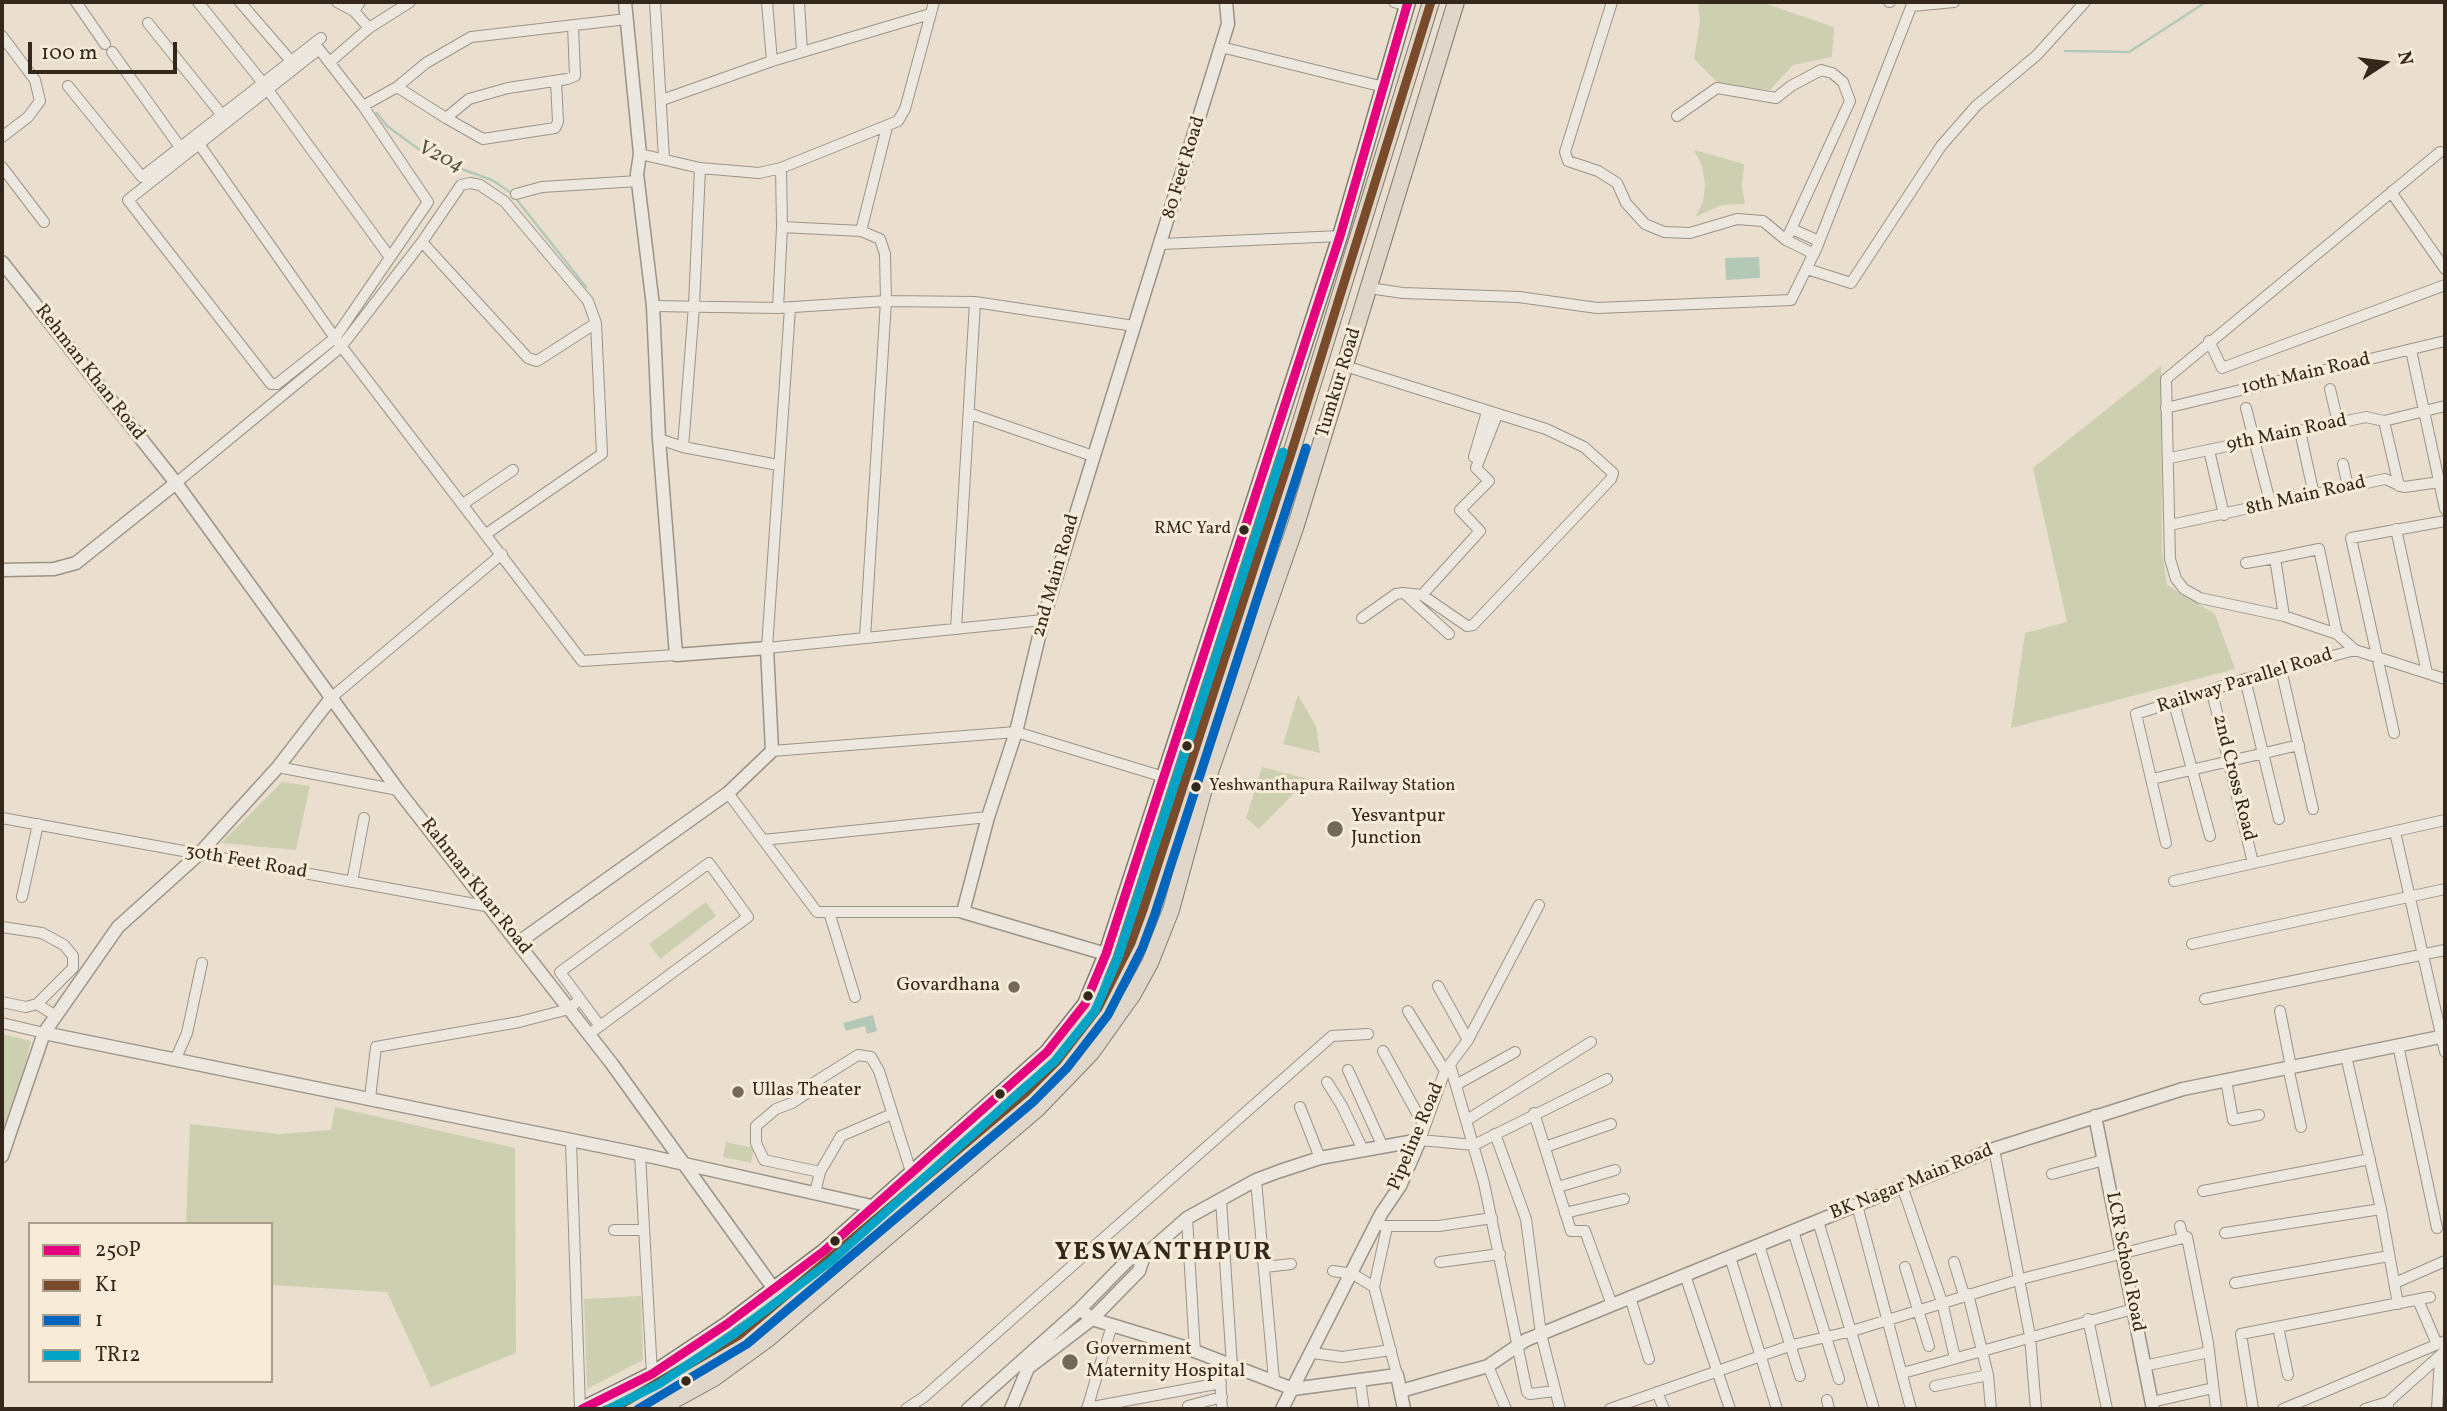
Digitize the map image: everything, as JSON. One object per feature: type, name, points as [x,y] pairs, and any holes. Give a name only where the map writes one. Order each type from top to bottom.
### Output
[{"type":"highway","name":"Tumkur Road","points":[[613,1409],[637,1389],[739,1335],[778,1294],[1025,1093],[1057,1061],[1089,1009],[1115,978],[1143,910],[1298,431],[1431,2]]},
{"type":"highway","name":"Tumkur Road","points":[[658,1409],[714,1378],[769,1338],[1037,1109],[1115,1024],[1150,963],[1171,910],[1204,789],[1296,525],[1456,2]]},
{"type":"main road","points":[[581,1409],[637,1389],[652,1374],[778,1294],[912,1175],[1089,1009],[1340,236],[1384,87],[1403,3]]},
{"type":"street","points":[[76,2],[180,147]]},
{"type":"street","points":[[198,2],[265,86],[389,256]]},
{"type":"street","points":[[240,2],[291,61]]},
{"type":"street","points":[[337,2],[354,11],[369,28]]},
{"type":"street","points":[[354,11],[360,2]]},
{"type":"street","points":[[331,61],[369,28],[410,2]]},
{"type":"street","points":[[625,2],[640,154],[638,181],[653,306],[659,439],[676,654]]},
{"type":"street","points":[[655,2],[664,159]]},
{"type":"street","points":[[768,2],[772,61]]},
{"type":"street","points":[[799,2],[802,52]]},
{"type":"street","points":[[640,154],[700,168],[759,173],[781,168],[887,127],[898,121],[905,109],[934,2]]},
{"type":"street","name":"80 Feet Road","points":[[1226,2],[1228,24],[1162,244],[1340,236]]},
{"type":"street","points":[[1612,2],[1565,152],[1567,161],[1598,171],[1617,183],[1626,203],[1645,224],[1664,232],[1690,233],[1737,219],[1763,222],[1786,240],[1814,254]]},
{"type":"street","points":[[1369,288],[1403,293],[1519,297],[1597,307],[1791,300],[1814,254],[1912,4],[1954,2]]},
{"type":"street","points":[[1807,269],[1851,283],[1941,146],[1976,106],[2038,55],[2085,2]]},
{"type":"street","points":[[662,100],[772,61],[930,14]]},
{"type":"street","points":[[363,106],[397,87],[426,63],[471,37],[627,19]]},
{"type":"street","points":[[148,23],[222,115]]},
{"type":"street","points":[[446,118],[468,99],[508,88],[575,76],[573,25]]},
{"type":"street","points":[[2,36],[35,80],[40,102],[28,117],[2,137]]},
{"type":"street","points":[[68,86],[142,177],[222,115],[265,86],[318,49],[331,61],[363,106],[428,201],[389,256],[338,343],[277,384],[271,384],[128,200],[199,144],[265,86],[291,61],[321,38]]},
{"type":"street","points":[[1221,47],[1384,87]]},
{"type":"street","points":[[1677,116],[1717,88],[1776,98],[1791,86],[1821,70],[1838,77],[1847,90],[1850,101],[1786,240]]},
{"type":"street","points":[[397,87],[483,139],[555,128],[558,122],[556,81]]},
{"type":"street","points":[[862,231],[887,127]]},
{"type":"street","points":[[199,144],[338,343],[582,661],[766,648],[1043,620]]},
{"type":"street","points":[[2440,152],[2166,379],[2166,408],[2170,458],[2170,559],[2176,579],[2184,589],[2200,598],[2284,615],[2337,634],[2355,650],[2445,679]]},
{"type":"street","points":[[2,167],[44,222]]},
{"type":"street","points":[[683,447],[694,306],[700,168]]},
{"type":"street","points":[[778,308],[782,227],[781,168]]},
{"type":"street","points":[[516,194],[542,187],[638,181]]},
{"type":"street","points":[[2,570],[54,569],[76,563],[176,483],[338,343],[422,242],[461,185],[480,185],[505,202],[588,301],[596,323],[601,454],[486,534]]},
{"type":"street","points":[[2390,192],[2445,270]]},
{"type":"street","points":[[782,227],[862,231],[880,239],[886,254],[886,301],[865,638]]},
{"type":"street","points":[[1793,229],[1819,241]]},
{"type":"street","points":[[422,242],[528,358],[537,360],[596,323]]},
{"type":"street","name":"2nd Main Road","points":[[963,912],[988,817],[1016,732],[1043,620],[1162,244]]},
{"type":"street","name":"Rehman Khan Road","points":[[2,262],[176,483]]},
{"type":"street","points":[[2209,341],[2222,368],[2445,285]]},
{"type":"street","points":[[653,306],[790,308],[886,301],[975,302],[1134,326]]},
{"type":"street","points":[[956,629],[971,414],[975,302]]},
{"type":"street","points":[[772,751],[766,648],[790,308]]},
{"type":"street","name":"10th Main Road","points":[[2166,408],[2445,341]]},
{"type":"street","points":[[2411,350],[2425,411],[2440,457],[2445,509]]},
{"type":"street","points":[[1345,366],[1546,429],[1584,447],[1613,476],[1473,625],[1467,626],[1422,595],[1403,593],[1396,594],[1362,618]]},
{"type":"street","points":[[2330,388],[2338,423]]},
{"type":"street","name":"9th Main Road","points":[[2170,458],[2366,417],[2384,421],[2445,406]]},
{"type":"street","points":[[2246,408],[2271,506]]},
{"type":"street","points":[[971,414],[1093,456]]},
{"type":"street","points":[[1474,457],[1492,414]]},
{"type":"street","points":[[1422,595],[1480,531],[1460,510],[1489,481],[1476,468],[1492,414]]},
{"type":"street","points":[[2384,421],[2399,486]]},
{"type":"street","points":[[2300,431],[2314,495]]},
{"type":"street","points":[[659,439],[683,447],[778,466]]},
{"type":"street","points":[[2209,450],[2224,515]]},
{"type":"street","points":[[2343,464],[2348,487]]},
{"type":"street","points":[[463,504],[513,470]]},
{"type":"street","name":"8th Main Road","points":[[2170,525],[2271,506],[2385,479],[2399,486],[2442,486]]},
{"type":"street","name":"Rahman Khan Road","points":[[176,483],[398,790],[589,1034],[687,1165],[778,1294]]},
{"type":"street","points":[[2394,733],[2351,538],[2445,521]]},
{"type":"street","points":[[2396,529],[2427,673]]},
{"type":"street","points":[[2246,563],[2319,549],[2337,634]]},
{"type":"street","points":[[2,1156],[44,1033],[118,927],[200,854],[278,767],[332,696],[502,554]]},
{"type":"street","points":[[2275,558],[2284,615]]},
{"type":"street","points":[[1403,593],[1449,634]]},
{"type":"street","name":"Railway Parallel Road","points":[[2152,779],[2136,715],[2245,679],[2355,650]]},
{"type":"street","points":[[2281,669],[2313,808]]},
{"type":"street","points":[[2245,679],[2278,819]]},
{"type":"street","name":"2nd Cross Road","points":[[2212,692],[2253,863]]},
{"type":"street","points":[[2174,703],[2210,836]]},
{"type":"street","points":[[519,942],[729,793],[772,751],[1016,732],[1164,776]]},
{"type":"street","points":[[2166,843],[2152,779],[2299,745]]},
{"type":"street","points":[[278,767],[398,790]]},
{"type":"street","points":[[729,793],[817,912],[963,912],[1106,954]]},
{"type":"street","points":[[763,840],[988,817]]},
{"type":"street","name":"30th Feet Road","points":[[2,818],[491,907]]},
{"type":"street","points":[[352,882],[364,818]]},
{"type":"street","points":[[2174,880],[2445,820]]},
{"type":"street","points":[[22,897],[38,824]]},
{"type":"street","points":[[2395,832],[2444,1036],[2445,1052]]},
{"type":"street","points":[[548,981],[709,863],[748,917],[589,1034]]},
{"type":"street","points":[[2192,944],[2445,889]]},
{"type":"street","name":"Pipeline Road","points":[[1282,1409],[1381,1226],[1420,1140],[1423,1124],[1447,1068],[1468,1040],[1539,905]]},
{"type":"street","points":[[829,912],[855,997]]},
{"type":"street","points":[[2,927],[42,933],[64,945],[74,956],[73,968],[37,1004],[26,1007],[2,1002]]},
{"type":"street","points":[[2205,999],[2445,950]]},
{"type":"street","points":[[176,1058],[187,1033],[202,962]]},
{"type":"street","points":[[560,972],[600,1026]]},
{"type":"street","points":[[1438,986],[1468,1040]]},
{"type":"street","points":[[370,1098],[376,1048],[569,1009],[580,999]]},
{"type":"street","points":[[37,1004],[56,1016]]},
{"type":"street","points":[[1408,1011],[1447,1068],[1456,1085],[1467,1120],[1500,1254],[1527,1392],[1530,1394],[1555,1391]]},
{"type":"street","points":[[2280,1011],[2301,1127]]},
{"type":"street","points":[[2,1023],[640,1154],[876,1207]]},
{"type":"street","points":[[906,1409],[924,1397],[1332,1036],[1368,1034]]},
{"type":"street","name":"BK Nagar Main Road","points":[[1401,1391],[1488,1366],[1517,1345],[1541,1334],[1994,1149],[2149,1098],[2444,1036]]},
{"type":"street","points":[[1467,1120],[1591,1042]]},
{"type":"street","points":[[2398,1045],[2437,1228]]},
{"type":"street","points":[[1383,1051],[1423,1124]]},
{"type":"street","points":[[1456,1085],[1516,1052]]},
{"type":"street","points":[[820,1172],[764,1160],[756,1143],[756,1126],[776,1109],[792,1103],[807,1093],[815,1082],[858,1055],[871,1056],[880,1071],[912,1175]]},
{"type":"street","points":[[2346,1056],[2381,1209],[2398,1304]]},
{"type":"street","points":[[1348,1070],[1382,1145]]},
{"type":"street","points":[[976,1409],[1092,1319],[1139,1271],[1144,1256],[1187,1218],[1256,1180],[1320,1158],[1382,1145],[1420,1140],[1474,1145],[1607,1079]]},
{"type":"street","points":[[2226,1080],[2233,1120],[2259,1115]]},
{"type":"street","points":[[1327,1083],[1342,1106],[1363,1150]]},
{"type":"street","points":[[1300,1107],[1320,1158]]},
{"type":"street","points":[[1534,1113],[1571,1231],[1585,1230],[1612,1305]]},
{"type":"street","points":[[815,1193],[820,1172],[841,1136],[892,1114]]},
{"type":"street","name":"LCR School Road","points":[[2095,1116],[2152,1406]]},
{"type":"street","points":[[1545,1147],[1611,1124]]},
{"type":"street","points":[[1495,1134],[1526,1219],[1541,1334],[1560,1409]]},
{"type":"street","points":[[570,1140],[581,1409]]},
{"type":"street","points":[[1994,1149],[2021,1279],[2030,1336],[2036,1409]]},
{"type":"street","points":[[640,1154],[652,1374]]},
{"type":"street","points":[[2203,1191],[2370,1159]]},
{"type":"street","points":[[2052,1174],[2104,1160]]},
{"type":"street","points":[[1558,1187],[1615,1170]]},
{"type":"street","points":[[1256,1180],[1274,1380]]},
{"type":"street","points":[[1902,1186],[1942,1302],[1955,1358]]},
{"type":"street","points":[[1565,1213],[1625,1199]]},
{"type":"street","points":[[1221,1200],[1226,1364],[1221,1383],[1222,1409]]},
{"type":"street","points":[[1857,1205],[1890,1320],[1911,1409]]},
{"type":"street","points":[[2225,1233],[2381,1209]]},
{"type":"street","points":[[1187,1218],[1195,1352]]},
{"type":"street","points":[[1404,1409],[1374,1287],[1381,1226],[1439,1226],[1492,1218]]},
{"type":"street","points":[[1818,1221],[1874,1409]]},
{"type":"street","points":[[2180,1226],[2183,1238]]},
{"type":"street","points":[[614,1230],[644,1230]]},
{"type":"street","points":[[1793,1231],[1839,1379]]},
{"type":"street","points":[[1610,1409],[1792,1345],[1852,1331],[2021,1279],[2187,1237],[2209,1352],[2216,1409]]},
{"type":"street","points":[[1759,1245],[1800,1376]]},
{"type":"street","points":[[1440,1262],[1500,1254]]},
{"type":"street","points":[[1005,1409],[1014,1379],[1025,1357],[1080,1309],[1129,1259],[1144,1256]]},
{"type":"street","points":[[2235,1283],[2389,1256]]},
{"type":"street","points":[[1730,1257],[1777,1409]]},
{"type":"street","points":[[2395,1283],[2445,1261]]},
{"type":"street","points":[[1954,1262],[1982,1350],[1988,1375],[1991,1409]]},
{"type":"street","points":[[1265,1267],[1291,1264]]},
{"type":"street","points":[[1905,1266],[1929,1346]]},
{"type":"street","points":[[1333,1271],[1353,1274],[1374,1287]]},
{"type":"street","points":[[1685,1275],[1715,1372],[1730,1409]]},
{"type":"street","points":[[1630,1297],[1649,1359]]},
{"type":"street","points":[[2253,1409],[2241,1334],[2430,1297]]},
{"type":"street","points":[[2418,1300],[2442,1348],[2437,1409]]},
{"type":"street","points":[[1080,1309],[1092,1319],[1195,1352],[1293,1389],[1397,1375]]},
{"type":"street","points":[[1903,1373],[2088,1319],[2133,1309]]},
{"type":"street","points":[[2088,1319],[2107,1409]]},
{"type":"street","points":[[1112,1325],[1087,1409],[1221,1383]]},
{"type":"street","points":[[2278,1327],[2288,1375]]},
{"type":"street","points":[[2365,1409],[2388,1405],[2442,1348]]},
{"type":"street","points":[[2283,1409],[2442,1348]]},
{"type":"street","points":[[1313,1353],[1342,1357],[1391,1350]]},
{"type":"street","points":[[2144,1366],[2209,1352]]},
{"type":"street","points":[[1488,1366],[1506,1409]]},
{"type":"street","points":[[1935,1386],[1988,1375]]},
{"type":"street","points":[[957,1409],[998,1376],[1014,1379]]},
{"type":"street","points":[[968,1409],[1014,1379]]},
{"type":"street","points":[[1011,1409],[1014,1379]]},
{"type":"street","points":[[1360,1380],[1364,1409]]},
{"type":"street","points":[[2152,1406],[2213,1388]]},
{"type":"street","points":[[1657,1392],[1664,1409]]},
{"type":"street","points":[[1188,1406],[1222,1397]]},
{"type":"shaded area","points":[[1698,2],[1761,2],[1834,27],[1832,57],[1793,65],[1770,90],[1718,83],[1694,59],[1700,21]]},
{"type":"shaded area","points":[[1694,150],[1744,164],[1742,186],[1745,204],[1722,205],[1695,217],[1703,202],[1705,184],[1702,166]]},
{"type":"shaded area","points":[[1759,257],[1760,278],[1726,280],[1725,258]]},
{"type":"shaded area","points":[[2161,366],[2162,552],[2167,585],[2215,614],[2235,669],[2011,728],[2025,633],[2067,622],[2033,468]]},
{"type":"shaded area","points":[[1298,695],[1316,726],[1320,753],[1283,744]]},
{"type":"shaded area","points":[[1262,767],[1308,779],[1259,829],[1246,818]]},
{"type":"shaded area","points":[[282,782],[310,786],[296,850],[221,843]]},
{"type":"shaded area","points":[[706,902],[716,916],[660,959],[649,944]]},
{"type":"shaded area","points":[[873,1015],[877,1031],[867,1034],[865,1026],[846,1031],[843,1023]]},
{"type":"shaded area","points":[[2,1034],[31,1041],[15,1108],[2,1141]]},
{"type":"shaded area","points":[[335,1107],[515,1148],[516,1353],[431,1387],[387,1292],[273,1285],[273,1222],[186,1222],[190,1124],[279,1134],[331,1130]]},
{"type":"shaded area","points":[[726,1142],[754,1148],[751,1163],[723,1157]]},
{"type":"shaded area","points":[[641,1296],[643,1360],[587,1389],[584,1299]]},
{"type":"waterway","points":[[2065,51],[2129,52],[2206,2]]},
{"type":"waterway","name":"V204","points":[[377,113],[387,126],[431,158],[492,180],[510,192]]},
{"type":"waterway","name":"V204","points":[[517,200],[586,287]]},
{"type":"transit line","name":"250P","points":[[582,1409],[652,1374],[727,1324],[824,1251],[1047,1052],[1085,1004],[1106,954],[1340,236],[1408,2]]},
{"type":"transit line","name":"K1","points":[[613,1409],[739,1335],[1025,1093],[1057,1061],[1098,1008],[1131,943],[1143,910],[1294,444],[1431,2]]},
{"type":"transit line","name":"1","points":[[638,1409],[747,1344],[1033,1102],[1067,1068],[1108,1015],[1142,949],[1155,914],[1306,448]]},
{"type":"transit line","name":"TR12","points":[[609,1409],[659,1384],[734,1334],[831,1261],[1055,1061],[1095,1011],[1118,958],[1283,452]]},
{"type":"place","name":"RMC Yard","points":[[1244,530]]},
{"type":"place","name":"Yeshwanthapura Railway Station","points":[[1196,787]]},
{"type":"place","name":"Yesvantpur Junction","points":[[1335,829]]},
{"type":"place","name":"Govardhana","points":[[1014,987]]},
{"type":"place","name":"Ullas Theater","points":[[738,1092]]},
{"type":"place","name":"Government Maternity Hospital","points":[[1070,1362]]},
{"type":"district","name":"YESWANTHPUR","points":[[1164,1254]]}]
